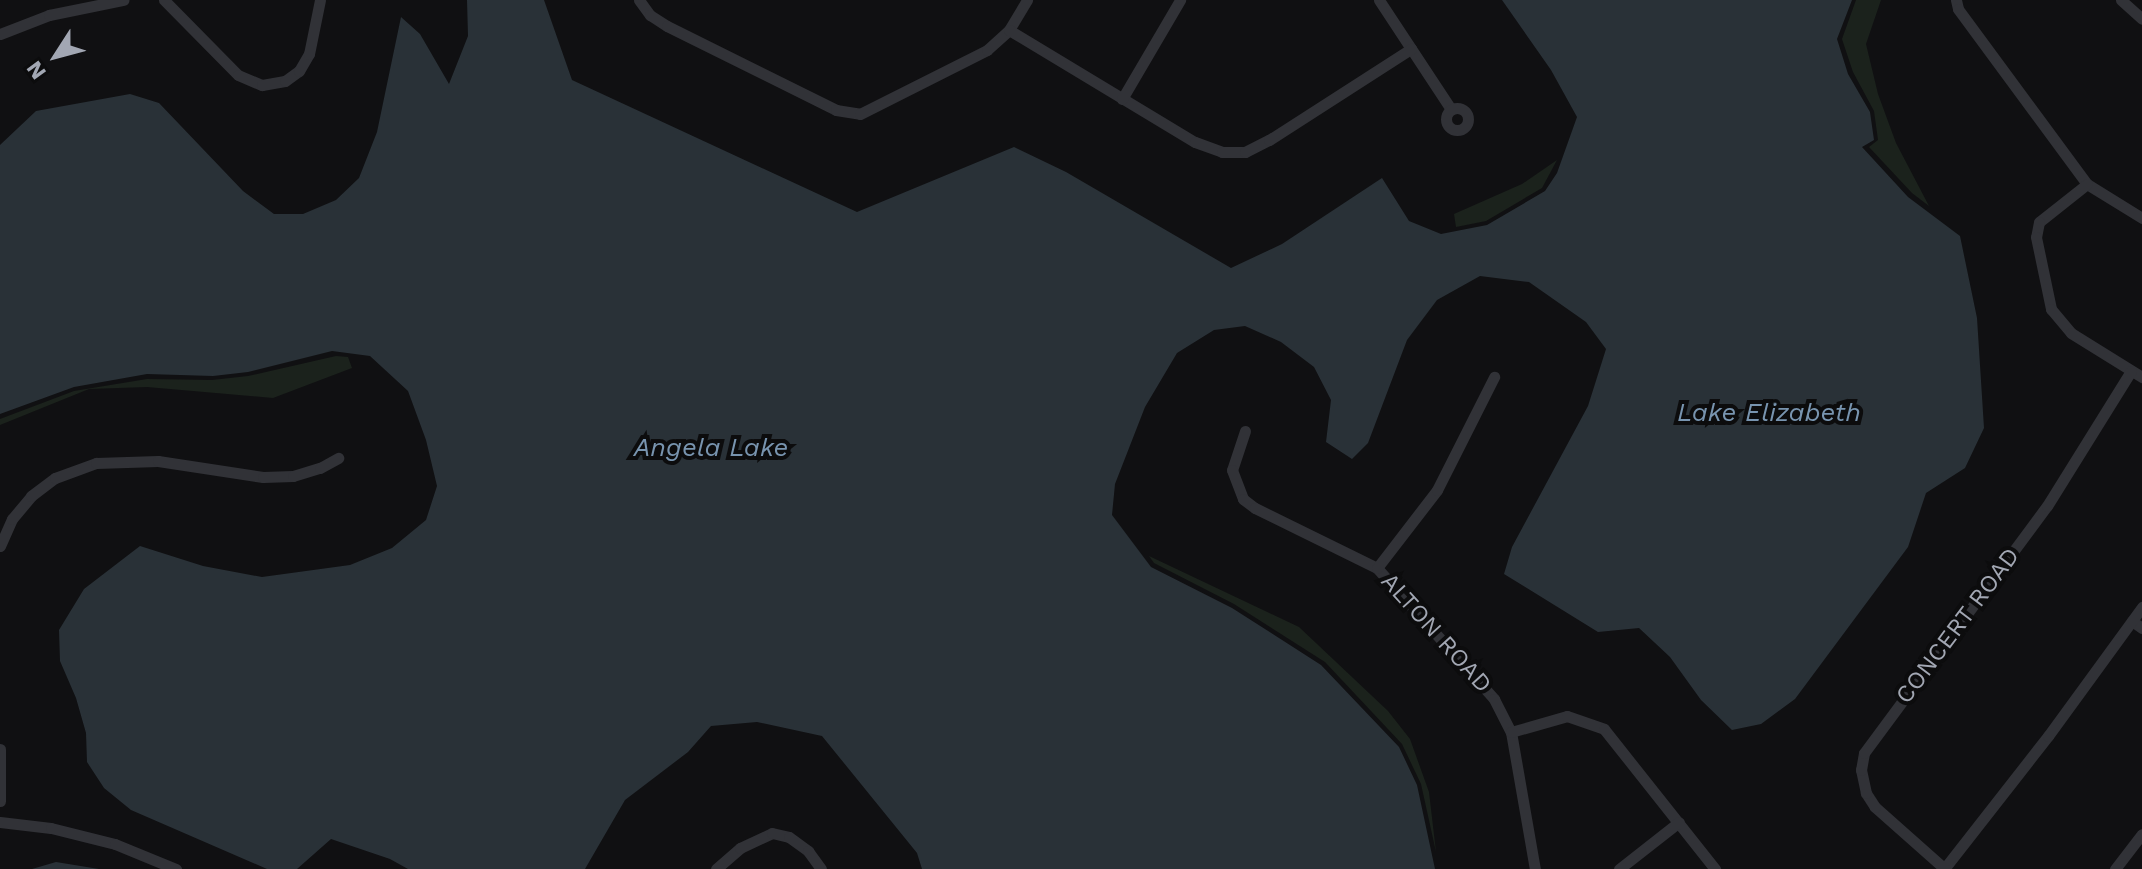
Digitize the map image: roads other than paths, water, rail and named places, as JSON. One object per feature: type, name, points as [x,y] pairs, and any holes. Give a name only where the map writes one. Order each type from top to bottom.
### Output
[{"type":"street","points":[[46,0],[49,15]]},
{"type":"street","points":[[0,34],[49,15],[123,0]]},
{"type":"street","points":[[164,0],[238,75],[262,85],[285,81],[299,71],[309,54],[320,0]]},
{"type":"street","points":[[639,0],[650,15],[667,26],[847,113],[876,108],[987,50],[1009,30],[1027,0]]},
{"type":"street","points":[[1122,99],[1180,0]]},
{"type":"street","points":[[1379,0],[1451,109]]},
{"type":"street","points":[[1956,0],[1958,9],[2087,184],[2142,218]]},
{"type":"street","points":[[2121,0],[2142,19]]},
{"type":"street","points":[[1009,30],[1195,142],[1222,152],[1245,152],[1269,140],[1411,49]]},
{"type":"street","points":[[2087,184],[2039,222],[2036,237],[2051,309],[2071,333],[2137,374]]},
{"type":"street","name":"CONCERT ROAD","points":[[1944,869],[1875,807],[1866,793],[1861,770],[1864,753],[2038,518],[2137,374]]},
{"type":"street","points":[[1377,568],[1437,490],[1494,377]]},
{"type":"street","name":"ALTON ROAD","points":[[1245,431],[1232,470],[1243,499],[1255,508],[1377,568],[1485,685],[1511,732],[1535,869]]},
{"type":"street","points":[[0,546],[12,519],[31,496],[55,478],[96,463],[158,461],[263,477],[293,476],[320,468],[338,458]]},
{"type":"street","points":[[1944,869],[2137,624],[2142,607]]},
{"type":"street","points":[[1511,732],[1567,716],[1604,729],[1715,869]]},
{"type":"street","points":[[0,749],[0,801]]},
{"type":"street","points":[[0,822],[51,828],[115,844],[176,869]]},
{"type":"street","points":[[1619,869],[1679,822]]},
{"type":"street","points":[[716,869],[740,848],[772,833],[789,837],[808,851],[821,869]]},
{"type":"street","points":[[2115,869],[2142,834]]},
{"type":"water","name":"Angela Lake","points":[[467,0],[544,0],[572,80],[857,212],[1014,147],[1066,172],[1231,268],[1282,244],[1382,178],[1409,221],[1441,234],[1487,225],[1545,191],[1557,173],[1577,117],[1551,70],[1502,0],[1852,0],[1837,39],[1848,74],[1870,112],[1874,140],[1862,147],[1908,197],[1960,236],[1977,318],[1984,428],[1965,468],[1926,493],[1908,547],[1795,699],[1761,724],[1732,730],[1701,700],[1670,657],[1639,628],[1598,632],[1504,574],[1512,547],[1588,406],[1606,349],[1586,322],[1529,282],[1480,276],[1437,300],[1407,340],[1368,443],[1352,459],[1326,442],[1331,400],[1314,367],[1281,342],[1245,326],[1214,330],[1177,353],[1145,407],[1115,484],[1112,515],[1151,567],[1232,608],[1321,665],[1399,747],[1417,785],[1435,869],[922,869],[917,853],[822,736],[757,722],[711,726],[688,752],[625,800],[585,869],[408,869],[390,859],[331,839],[297,869],[267,869],[131,810],[104,788],[87,762],[86,733],[76,698],[60,661],[59,630],[84,589],[140,546],[203,566],[262,577],[350,565],[392,548],[426,520],[437,486],[426,440],[408,391],[370,356],[332,351],[248,372],[213,376],[147,374],[74,387],[0,414],[0,145],[36,111],[130,94],[159,103],[243,191],[274,214],[303,214],[336,200],[359,178],[377,132],[401,17],[420,34],[449,84],[468,36]]},
{"type":"water","points":[[56,862],[99,869],[32,869]]},
{"type":"water label","name":"Lake Elizabeth","points":[[1769,413]]}]
